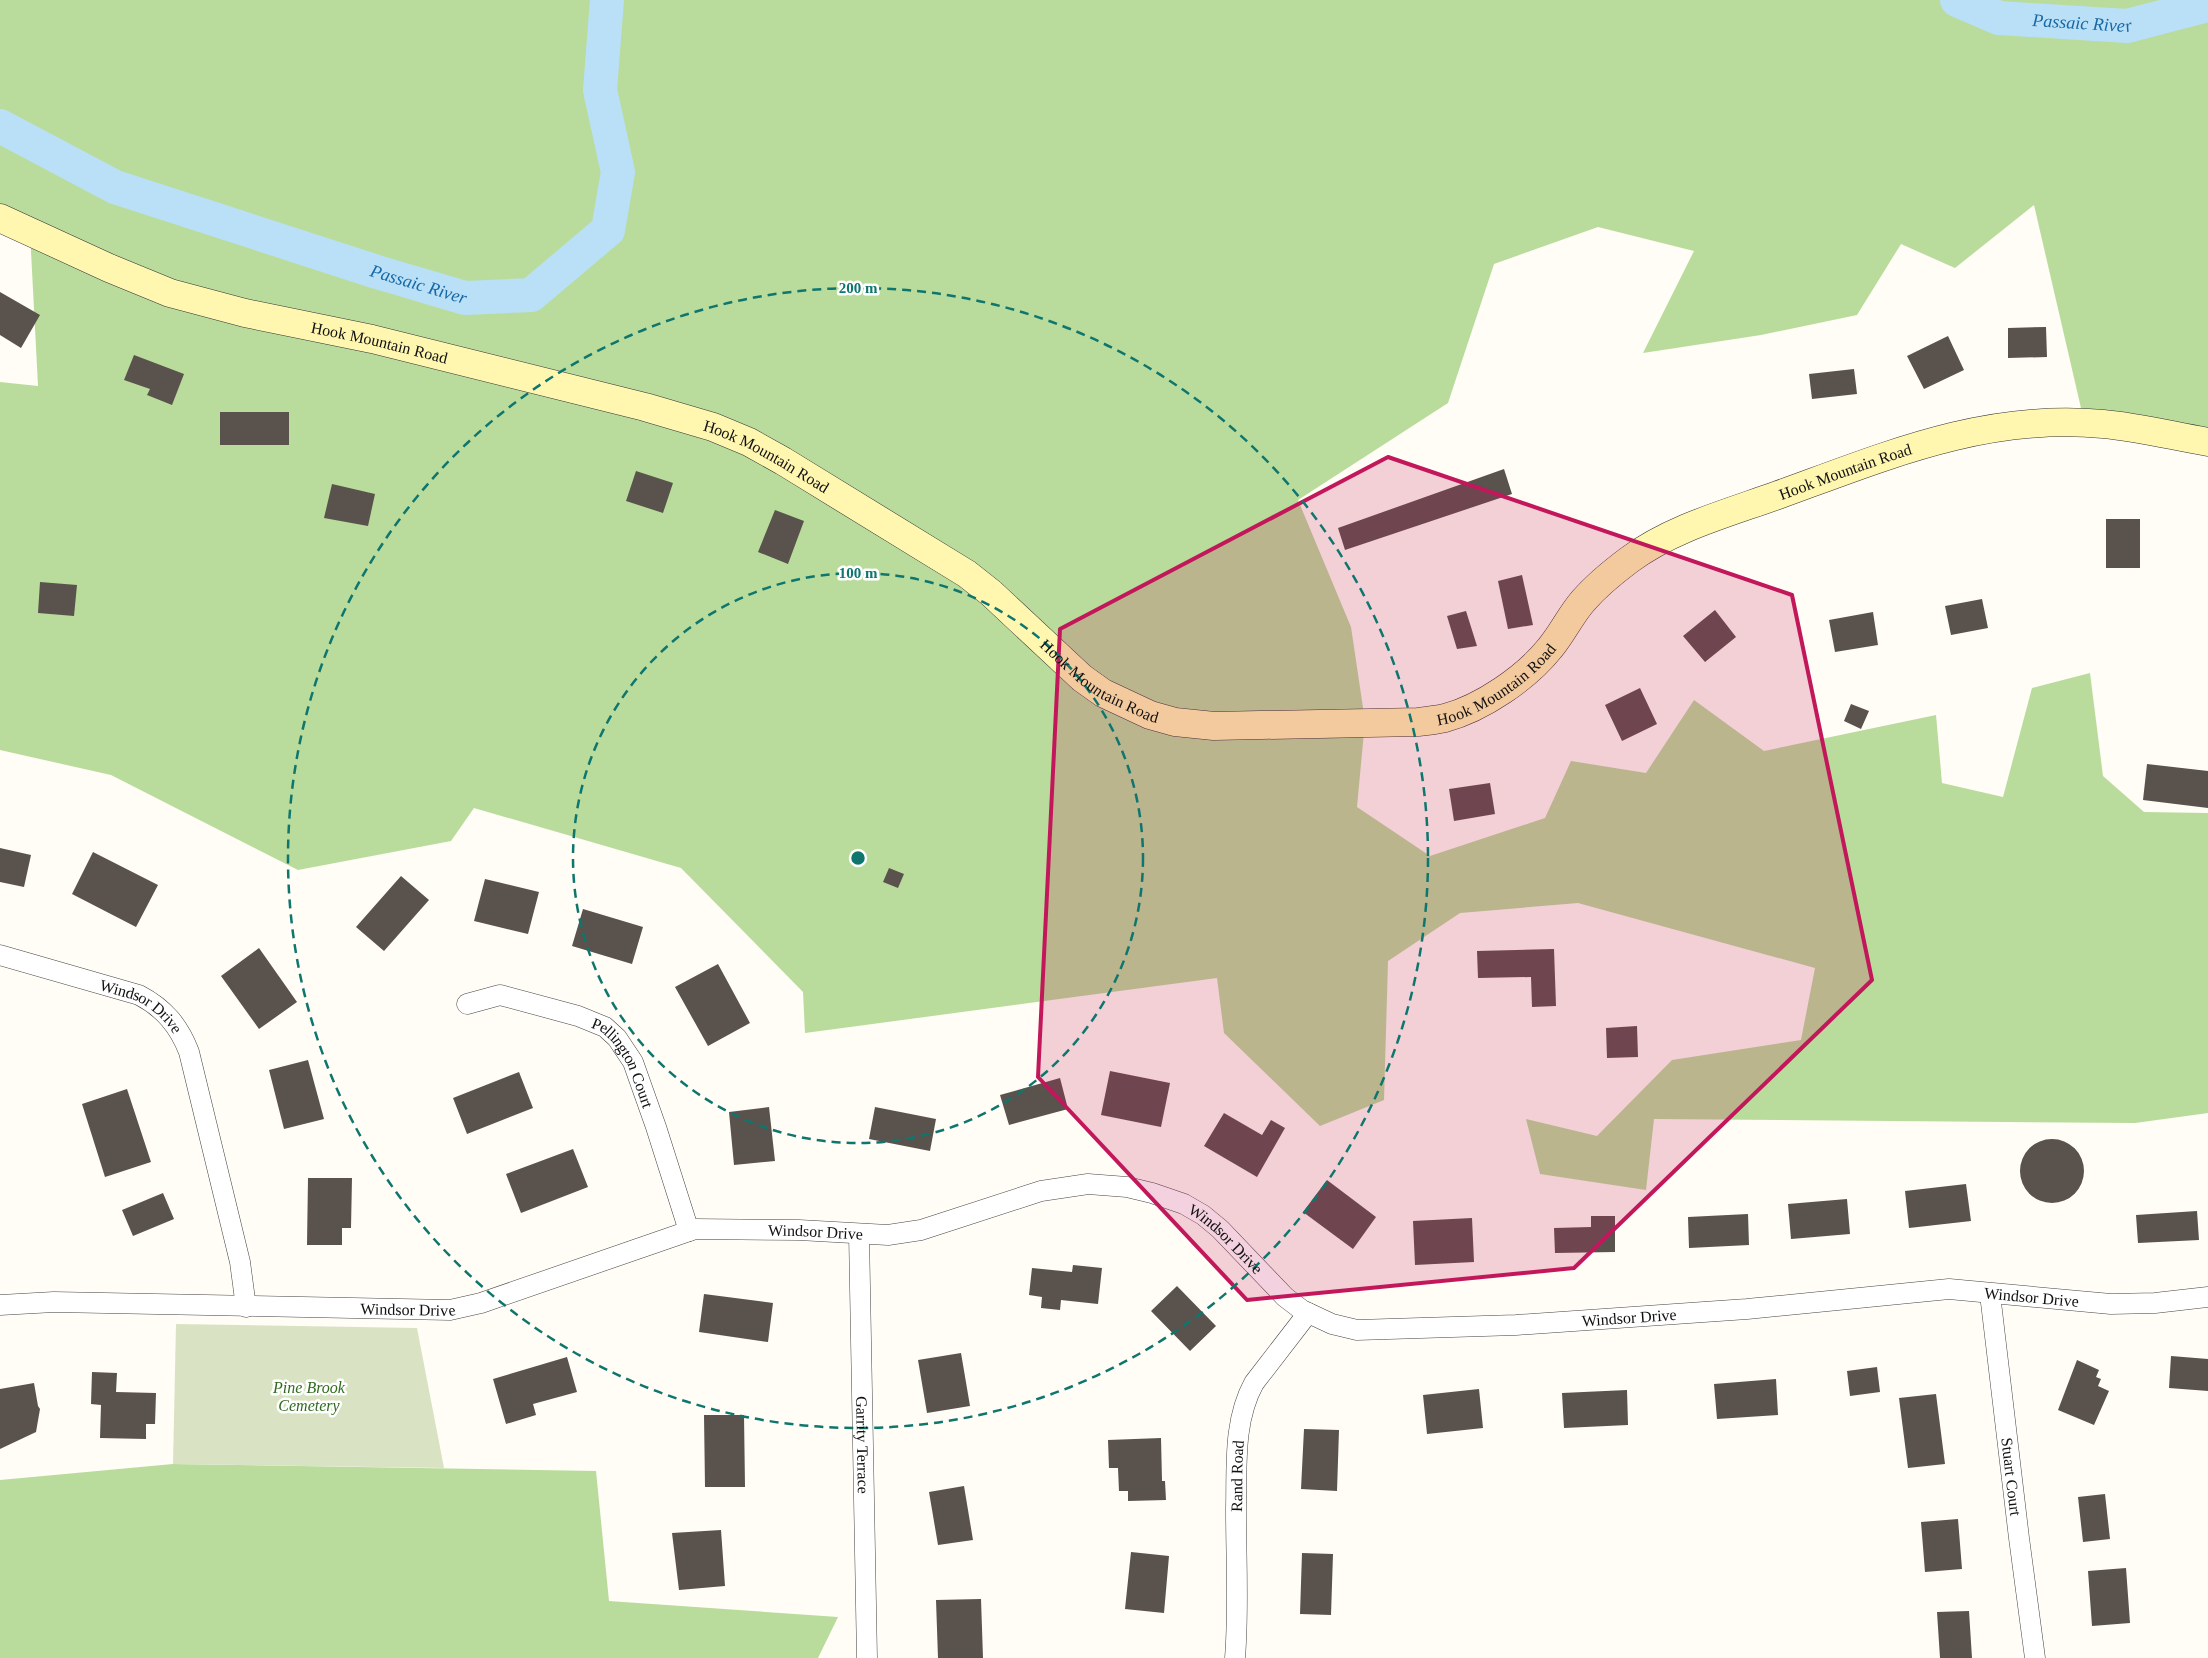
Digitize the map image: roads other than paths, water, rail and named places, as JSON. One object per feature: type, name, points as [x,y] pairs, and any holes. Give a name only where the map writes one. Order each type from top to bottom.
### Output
[{"type":"street","name":"Hook Mountain Road","points":[[0,218],[109,268],[170,293],[246,313],[381,341],[645,407],[714,427],[749,442],[784,461],[967,574],[991,593],[1082,678],[1103,693],[1142,712],[1175,722],[1214,726],[1418,722],[1444,718],[1469,709],[1514,682],[1534,667],[1551,647],[1582,602],[1603,581],[1630,559],[1664,539],[1700,523],[1902,450],[1964,433],[2003,426],[2029,424],[2103,424],[2208,442]]},
{"type":"street","name":"Windsor Drive","points":[[0,956],[139,995],[170,1017],[182,1035],[189,1052],[240,1262],[246,1307]]},
{"type":"street","name":"Pellington Court","points":[[467,1004],[500,995],[578,1016],[605,1027],[617,1038],[633,1062],[689,1231]]},
{"type":"street","name":"Windsor Drive","points":[[0,1305],[54,1302],[450,1310],[481,1303],[695,1229],[799,1230],[888,1235],[921,1230],[998,1204],[1067,1186],[1088,1184],[1127,1187],[1152,1193],[1176,1201],[1203,1215],[1220,1229],[1285,1297],[1308,1314],[1332,1324],[1357,1330],[1522,1324],[1767,1307],[1949,1289],[2111,1304],[2155,1303],[2208,1297]]},
{"type":"street","name":"Garrity Terrace","points":[[859,1234],[867,1658]]},
{"type":"street","name":"Stuart Court","points":[[1990,1294],[2035,1658]]},
{"type":"street","name":"Rand Road","points":[[1235,1658],[1236,1464],[1240,1419],[1248,1394],[1254,1383],[1308,1314]]},
{"type":"waterway","name":"Passaic River","points":[[0,126],[115,187],[377,272],[465,298],[531,295],[608,230],[618,172],[600,90],[607,0]]},
{"type":"waterway","name":"Passaic River","points":[[1957,0],[1999,18],[2127,26],[2208,5]]},
{"type":"park label","name":"Pine Brook Cemetery","points":[[309,1396]]}]
